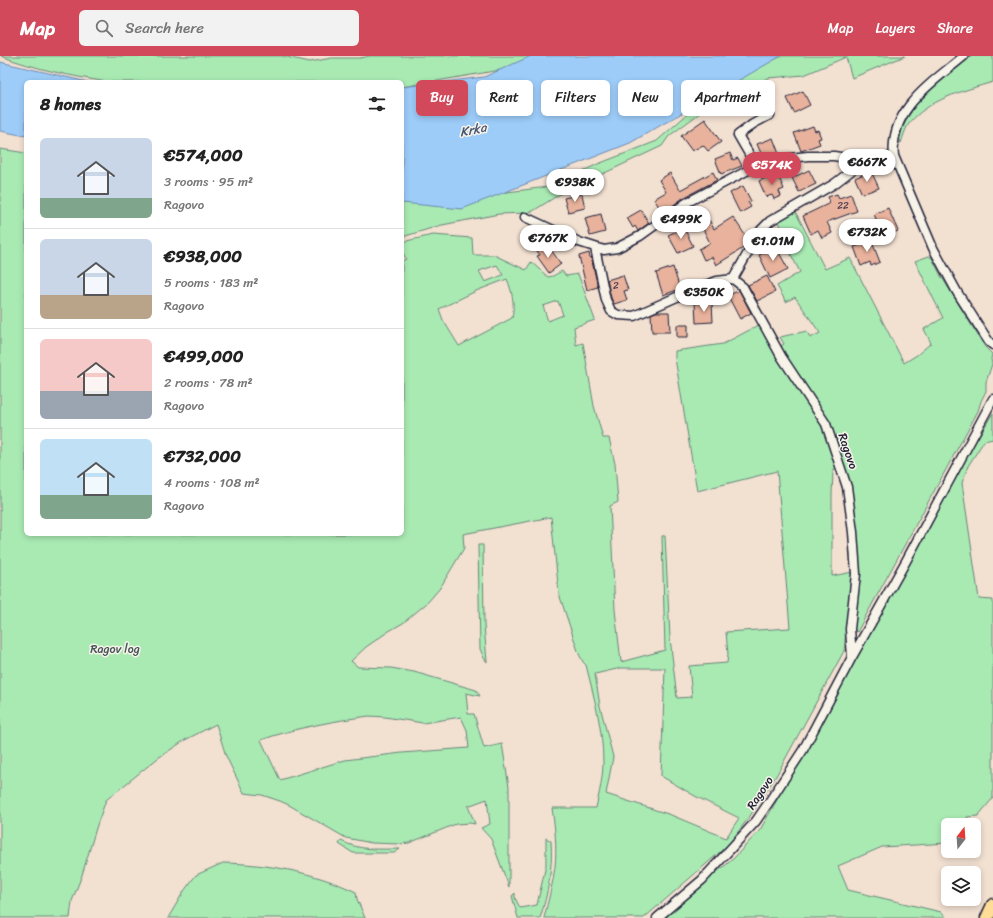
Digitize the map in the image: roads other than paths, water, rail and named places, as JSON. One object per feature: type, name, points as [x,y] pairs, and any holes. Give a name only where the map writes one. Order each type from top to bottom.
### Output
[{"type":"main road","points":[[988,918],[993,904]]},
{"type":"street","points":[[964,56],[915,98],[904,112],[897,128],[893,146],[894,156],[933,248],[968,310],[989,342],[993,345]]},
{"type":"street","points":[[756,166],[738,134],[768,116]]},
{"type":"street","points":[[525,217],[595,248],[604,250],[617,248],[640,236],[686,203],[756,166],[781,159],[808,156],[834,156],[864,161],[894,156]]},
{"type":"street","points":[[595,248],[606,300],[611,311],[618,315],[634,316],[697,288],[717,281],[733,279],[762,230],[770,221],[834,184],[864,161]]},
{"type":"street","name":"Ragovo","points":[[733,279],[743,287],[781,356],[826,424],[848,487],[856,574],[850,629],[852,657]]},
{"type":"street","name":"Ragovo","points":[[657,918],[702,880],[756,821],[803,750],[993,399]]},
{"type":"water","name":"Krka","points":[[531,56],[781,56],[739,80],[681,80],[681,114],[630,143],[462,209],[404,203],[404,87],[416,85],[416,116],[468,116],[468,80],[459,80],[484,77]]},
{"type":"water","points":[[0,62],[79,80],[24,80],[24,136],[0,131]]},
{"type":"park label","name":"Ragov log","points":[[115,649]]}]
